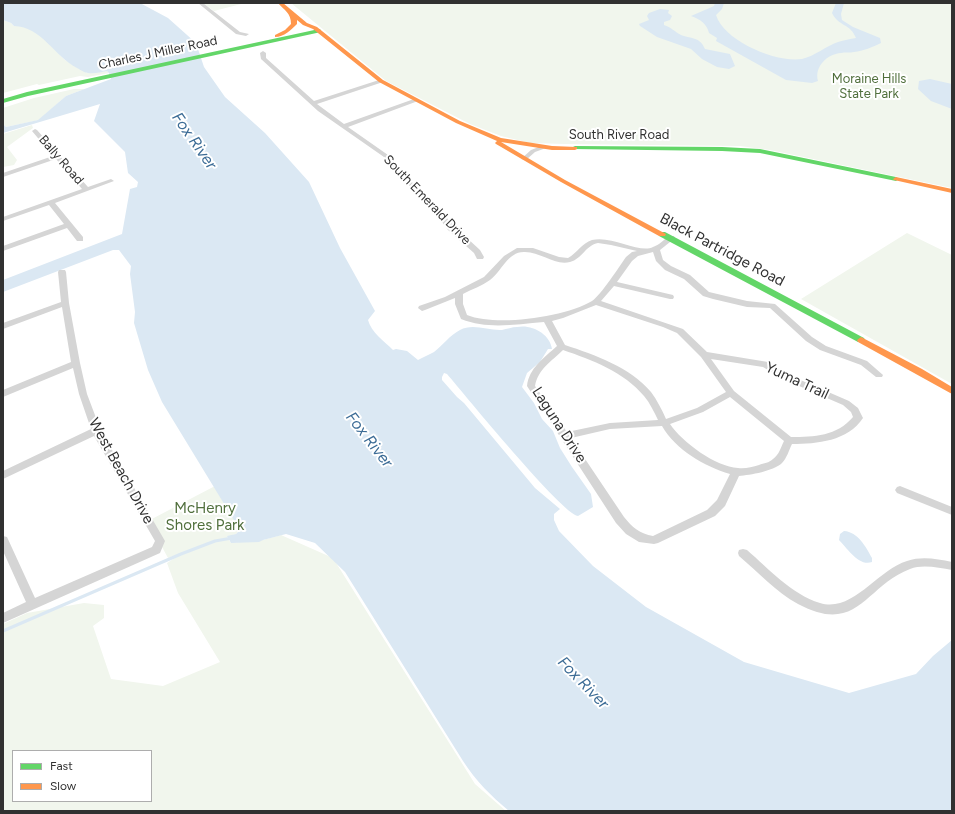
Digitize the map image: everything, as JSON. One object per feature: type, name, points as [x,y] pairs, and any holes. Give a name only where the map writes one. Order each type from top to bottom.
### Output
[{"type":"street","points":[[200,3],[238,33],[246,34]]},
{"type":"street","name":"South River Road","points":[[280,3],[289,7],[311,22],[317,30],[382,81],[416,100],[480,132],[500,140],[544,147],[722,149],[760,151],[856,170],[952,192]]},
{"type":"street","points":[[277,36],[287,31],[294,24],[294,18],[289,7]]},
{"type":"street","name":"Charles J Miller Road","points":[[222,50],[277,36],[317,30]]},
{"type":"street","name":"Charles J Miller Road","points":[[3,96],[317,30]]},
{"type":"street","name":"South Emerald Drive","points":[[263,53],[263,58],[320,110],[386,156],[451,228],[477,252],[480,257]]},
{"type":"street","name":"Charles J Miller Road","points":[[3,101],[82,80]]},
{"type":"street","points":[[314,103],[382,81]]},
{"type":"street","points":[[344,126],[416,100]]},
{"type":"street","name":"Bally Road","points":[[35,131],[86,189]]},
{"type":"street","name":"Black Partridge Road","points":[[480,132],[524,159],[782,299],[919,371],[952,391]]},
{"type":"street","points":[[524,159],[533,151],[544,147]]},
{"type":"street","points":[[3,175],[57,157]]},
{"type":"street","points":[[3,219],[111,181]]},
{"type":"street","points":[[50,202],[80,239]]},
{"type":"street","points":[[3,249],[68,225]]},
{"type":"street","points":[[459,294],[459,304],[464,316],[473,322],[484,324],[547,319],[560,316],[596,302],[612,283],[629,258],[644,251],[656,249],[671,238]]},
{"type":"street","points":[[422,308],[434,305],[459,294],[488,278],[514,252],[523,249],[563,260],[570,260],[575,257],[585,246],[594,241],[604,241],[644,251]]},
{"type":"street","points":[[656,249],[660,261],[668,268],[687,277],[706,294],[713,297],[747,304],[772,306],[809,339],[823,348],[864,363],[879,375]]},
{"type":"street","name":"West Beach Drive","points":[[3,618],[158,548],[160,541],[96,431],[83,394],[76,363],[65,303],[62,272]]},
{"type":"street","points":[[612,283],[670,297]]},
{"type":"street","points":[[772,306],[782,299]]},
{"type":"street","points":[[547,319],[562,347],[595,357],[628,376],[644,389],[652,399],[664,423],[679,443],[704,458],[736,472],[759,469],[778,461],[789,440],[731,393],[704,355],[680,331],[666,325],[614,310],[596,302]]},
{"type":"street","points":[[3,326],[65,303]]},
{"type":"street","name":"Laguna Drive","points":[[562,347],[534,373],[531,379],[531,386],[620,520],[630,531],[643,539],[654,540],[711,513],[721,503],[736,472]]},
{"type":"street","name":"Yuma Trail","points":[[704,355],[765,364],[786,377],[846,403],[855,410],[858,418],[853,426],[840,433],[825,438],[789,440]]},
{"type":"street","points":[[3,394],[76,363]]},
{"type":"street","points":[[565,436],[610,426],[664,423],[700,410],[731,393]]},
{"type":"street","points":[[3,475],[96,431]]},
{"type":"street","points":[[900,490],[952,511]]},
{"type":"street","points":[[3,540],[34,605]]},
{"type":"street","points":[[743,553],[789,592],[804,601],[828,610],[842,609],[858,602],[891,574],[907,565],[923,563],[949,566]]},
{"type":"green space","points":[[203,3],[245,3],[214,11]]},
{"type":"green space","name":"Moraine Hills State Park","points":[[291,3],[952,3],[952,188],[770,150],[740,146],[530,143],[501,136],[470,124],[386,81]]},
{"type":"green space","points":[[3,20],[14,26],[25,26],[37,32],[65,60],[87,73],[107,71],[109,73],[88,77],[80,76],[39,85],[37,84],[3,93]]},
{"type":"green space","points":[[74,89],[85,89],[66,96],[39,120],[6,127],[3,124],[3,108],[34,98]]},
{"type":"green space","points":[[32,125],[33,128],[7,147],[17,160],[14,165],[3,167],[3,134]]},
{"type":"green space","points":[[907,233],[952,255],[952,384],[801,299]]},
{"type":"green space","name":"McHenry Shores Park","points":[[215,486],[240,530],[236,534],[227,537],[231,543],[263,540],[281,535],[333,558],[475,784],[506,811],[3,811],[3,624],[27,613],[84,603],[104,605],[104,618],[93,626],[111,679],[163,686],[220,662],[178,593],[167,563],[184,552],[168,558],[148,521]]},
{"type":"water","name":"Fox River","points":[[3,3],[140,3],[168,18],[196,43],[204,67],[225,97],[265,133],[309,182],[340,248],[375,311],[368,320],[372,328],[393,350],[396,349],[407,351],[418,360],[434,352],[456,332],[470,327],[502,330],[523,326],[539,331],[544,335],[551,344],[552,349],[548,349],[540,362],[527,373],[522,387],[534,403],[542,419],[553,431],[560,448],[591,494],[593,507],[578,516],[568,510],[553,496],[447,374],[444,373],[442,380],[464,403],[535,488],[560,509],[554,514],[554,520],[559,531],[593,566],[646,607],[744,662],[849,693],[916,674],[933,656],[952,640],[952,811],[509,811],[496,800],[473,775],[463,761],[345,572],[315,543],[286,534],[259,542],[231,543],[227,536],[236,534],[240,530],[162,402],[148,370],[134,323],[135,312],[130,274],[131,266],[119,250],[113,250],[3,292],[3,280],[122,234],[130,189],[137,187],[138,182],[128,173],[125,152],[94,121],[100,104],[3,133],[3,124],[6,127],[38,120],[66,96],[111,79],[107,71],[87,73],[83,71],[61,57],[32,31],[14,26],[3,20]]},
{"type":"water","points":[[715,3],[724,3],[722,9],[716,15],[721,25],[740,41],[765,54],[791,59],[802,59],[838,42],[856,38],[854,33],[838,21],[832,13],[836,3],[844,3],[841,14],[842,20],[853,27],[880,38],[881,43],[861,51],[831,56],[820,66],[817,76],[818,81],[812,83],[786,80],[716,41],[717,38],[709,33],[703,22],[691,16],[714,6]]},
{"type":"water","points":[[660,9],[669,10],[668,13],[672,16],[670,20],[664,22],[664,25],[681,35],[698,40],[705,49],[730,54],[735,66],[729,69],[717,67],[702,59],[691,49],[657,37],[640,26],[639,24],[649,20],[647,16],[649,13]]},
{"type":"water","points":[[930,79],[952,84],[952,109],[931,101],[918,89],[919,81]]},
{"type":"water","points":[[844,531],[853,534],[861,541],[872,558],[872,562],[862,562],[839,540],[840,534]]},
{"type":"waterway","points":[[3,631],[181,554],[215,541],[232,538]]},
{"type":"traffic: fast","points":[[3,101],[27,94],[319,31]]},
{"type":"traffic: fast","points":[[575,148],[722,149],[760,151],[896,179]]},
{"type":"traffic: fast","points":[[662,234],[861,340]]},
{"type":"traffic: slow","points":[[280,3],[305,24],[315,28],[381,81],[458,122],[500,140],[552,148],[575,148]]},
{"type":"traffic: slow","points":[[277,36],[287,31],[294,24],[294,18],[290,11]]},
{"type":"traffic: slow","points":[[498,143],[563,181],[662,234]]},
{"type":"traffic: slow","points":[[896,179],[952,191]]},
{"type":"traffic: slow","points":[[861,340],[919,371],[952,391]]}]
